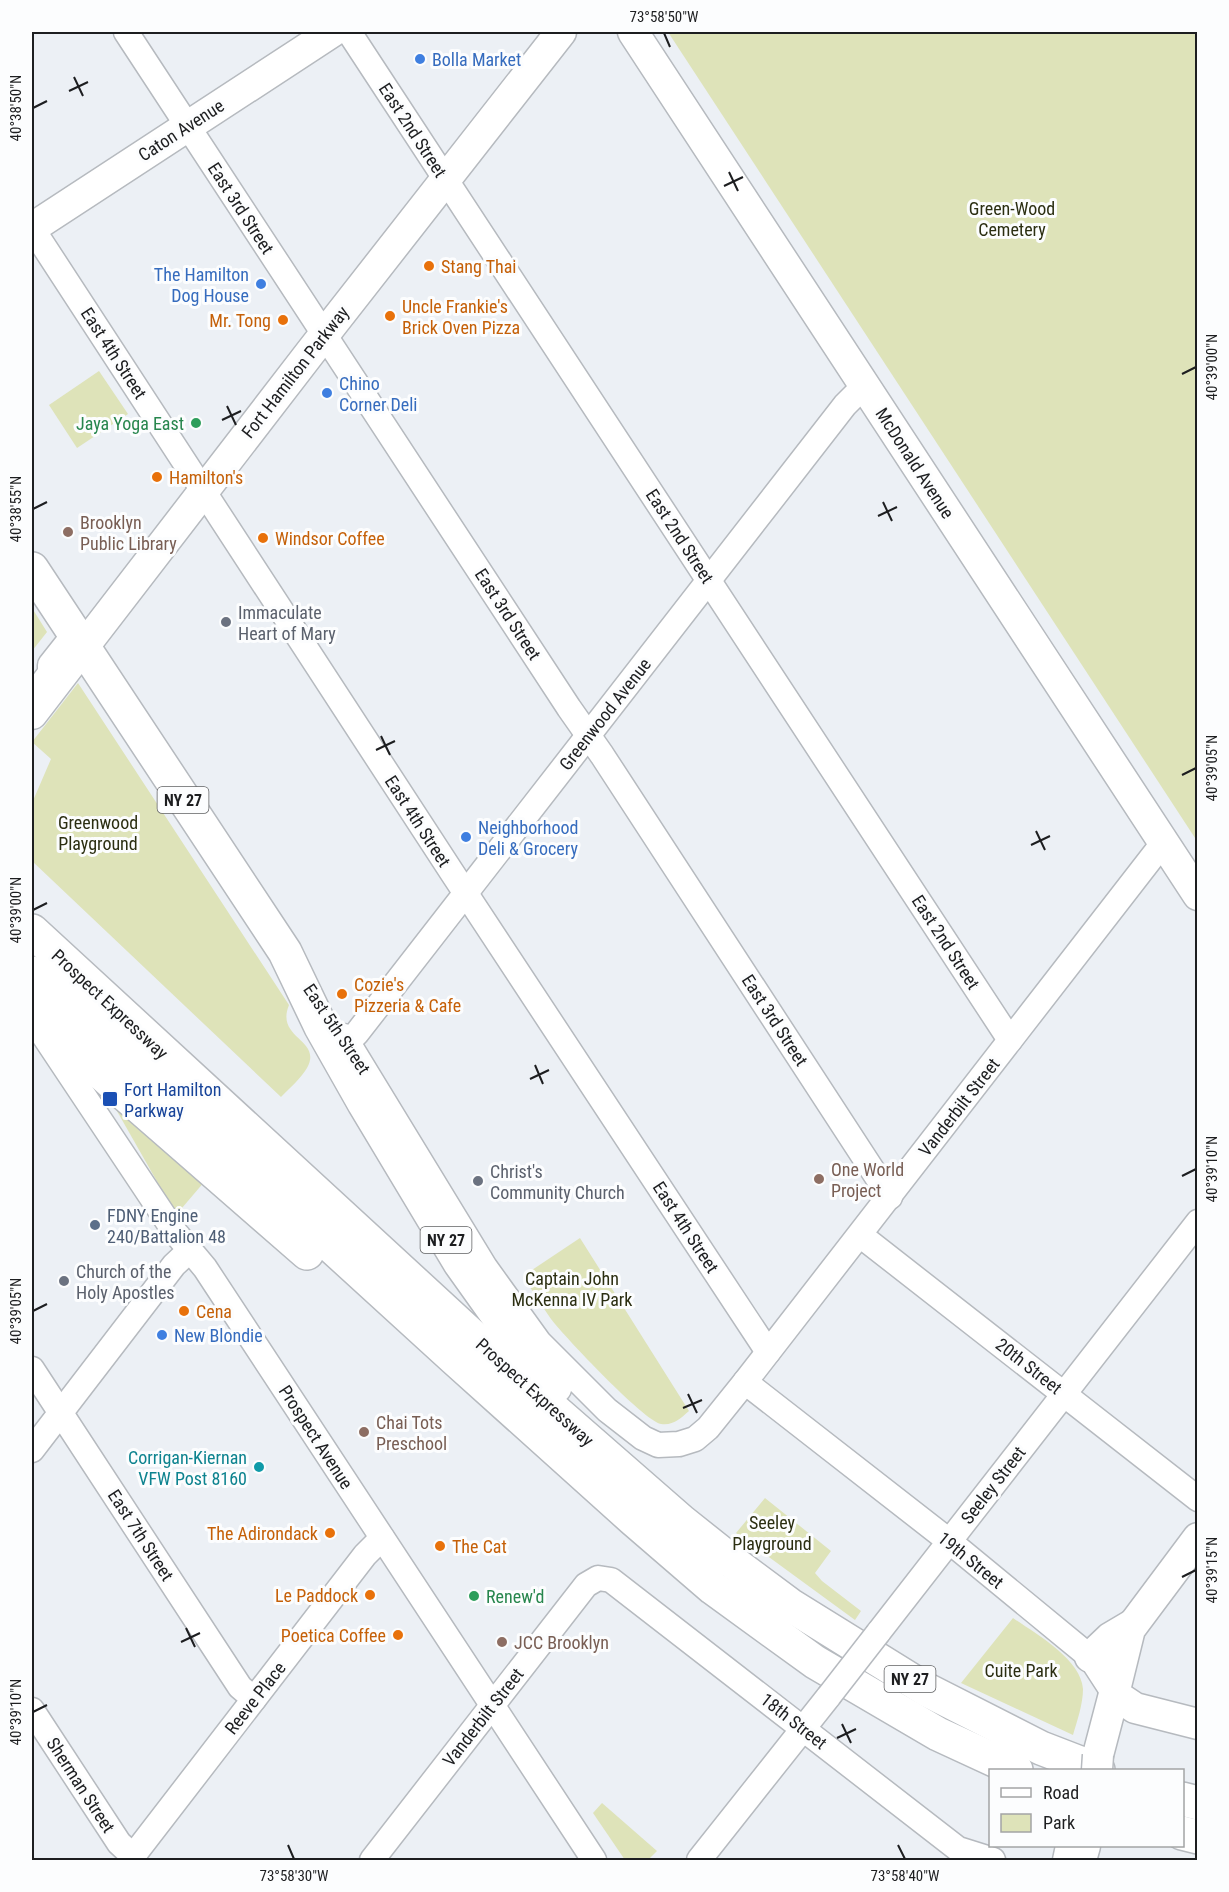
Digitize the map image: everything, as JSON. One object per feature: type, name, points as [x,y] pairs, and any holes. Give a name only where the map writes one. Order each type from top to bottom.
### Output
[{"type":"highway","name":"East 5th Street","points":[[32,569],[75,640],[285,952]]},
{"type":"highway","name":"Prospect Expressway","points":[[32,931],[531,1390],[735,1564],[790,1605],[927,1690],[1041,1748],[1097,1762]]},
{"type":"highway","name":"NY 27","points":[[285,952],[321,1027],[460,1263],[517,1343],[653,1496]]},
{"type":"highway","name":"Prospect Expressway","points":[[32,973],[455,1359],[713,1588],[814,1662],[938,1734],[1014,1769]]},
{"type":"highway","points":[[32,1010],[241,1197],[366,1302],[455,1359]]},
{"type":"main road","name":"Caton Avenue","points":[[32,228],[332,32]]},
{"type":"main road","name":"Fort Hamilton Parkway","points":[[32,714],[75,640],[204,492],[561,32]]},
{"type":"main road","name":"McDonald Avenue","points":[[633,32],[1197,895]]},
{"type":"main road","points":[[1097,1762],[1132,1625],[1197,1538]]},
{"type":"main road","points":[[1090,1657],[1110,1638],[1132,1625]]},
{"type":"main road","name":"19th Street","points":[[1114,1694],[1135,1708],[1197,1724]]},
{"type":"street","name":"East 3rd Street","points":[[126,32],[890,1197]]},
{"type":"street","name":"East 2nd Street","points":[[349,32],[1010,1040]]},
{"type":"street","name":"East 4th Street","points":[[32,228],[768,1352]]},
{"type":"street","name":"Greenwood Avenue","points":[[348,1042],[845,405],[864,386]]},
{"type":"street","points":[[32,680],[75,640]]},
{"type":"street","name":"Vanderbilt Street","points":[[679,1444],[694,1439],[708,1428],[890,1197],[1163,843]]},
{"type":"street","name":"East 5th Street","points":[[285,952],[348,1042],[485,1267],[539,1342],[607,1410],[643,1438],[658,1445],[679,1444]]},
{"type":"street","name":"Prospect Avenue","points":[[32,1017],[174,1231],[206,1268],[594,1860]]},
{"type":"street","name":"Seeley Street","points":[[699,1860],[1197,1222]]},
{"type":"street","name":"20th Street","points":[[860,1235],[1197,1499]]},
{"type":"street","points":[[32,1450],[174,1265],[190,1250]]},
{"type":"street","name":"East 7th Street","points":[[32,1369],[240,1687],[254,1699]]},
{"type":"street","name":"19th Street","points":[[745,1382],[949,1541],[1090,1657],[1114,1694]]},
{"type":"street","name":"Reeve Place","points":[[132,1858],[364,1555],[382,1538]]},
{"type":"street","name":"Vanderbilt Street","points":[[372,1860],[586,1585],[598,1578]]},
{"type":"street","name":"18th Street","points":[[598,1578],[611,1580],[804,1728],[953,1855],[993,1860]]},
{"type":"street","name":"Sherman Street","points":[[32,1710],[119,1844],[132,1858]]},
{"type":"green space","name":"Green-Wood Cemetery","points":[[668,32],[1197,32],[1197,841]]},
{"type":"green space","points":[[99,371],[128,414],[77,448],[49,405]]},
{"type":"green space","points":[[32,608],[47,632],[32,651]]},
{"type":"green space","name":"Greenwood Playground","points":[[78,683],[289,1005],[286,1016],[288,1025],[305,1044],[310,1058],[305,1072],[281,1097],[32,861],[32,803],[51,759],[32,742]]},
{"type":"green space","points":[[109,1097],[205,1181],[176,1215]]},
{"type":"green space","name":"Captain John McKenna IV Park","points":[[580,1238],[689,1411],[676,1421],[661,1424],[638,1409],[622,1394],[547,1314],[523,1276]]},
{"type":"green space","name":"Seeley Playground","points":[[765,1498],[831,1551],[815,1573],[861,1611],[855,1620],[736,1533]]},
{"type":"green space","name":"Cuite Park","points":[[1013,1618],[1056,1648],[1074,1667],[1080,1678],[1083,1689],[1082,1701],[1073,1735],[961,1683]]},
{"type":"green space","points":[[602,1803],[657,1851],[648,1860],[625,1860],[593,1813]]},
{"type":"place","name":"Bolla Market","points":[[420,59]]},
{"type":"place","name":"Stang Thai","points":[[429,266]]},
{"type":"place","name":"The Hamilton Dog House","points":[[261,284]]},
{"type":"place","name":"Uncle Frankie's Brick Oven Pizza","points":[[390,316]]},
{"type":"place","name":"Mr. Tong","points":[[283,320]]},
{"type":"place","name":"Chino Corner Deli","points":[[327,393]]},
{"type":"place","name":"Jaya Yoga East","points":[[196,423]]},
{"type":"place","name":"Hamilton's","points":[[157,477]]},
{"type":"place","name":"Brooklyn Public Library","points":[[68,532]]},
{"type":"place","name":"Windsor Coffee","points":[[263,538]]},
{"type":"place","name":"Immaculate Heart of Mary","points":[[226,622]]},
{"type":"place","name":"Neighborhood Deli & Grocery","points":[[466,837]]},
{"type":"place","name":"Cozie's Pizzeria & Cafe","points":[[342,994]]},
{"type":"place","name":"Fort Hamilton Parkway","points":[[110,1099]]},
{"type":"place","name":"One World Project","points":[[819,1179]]},
{"type":"place","name":"Christ's Community Church","points":[[478,1181]]},
{"type":"place","name":"FDNY Engine 240/Battalion 48","points":[[95,1225]]},
{"type":"place","name":"Church of the Holy Apostles","points":[[64,1281]]},
{"type":"place","name":"Cena","points":[[184,1311]]},
{"type":"place","name":"New Blondie","points":[[162,1335]]},
{"type":"place","name":"Chai Tots Preschool","points":[[364,1432]]},
{"type":"place","name":"Corrigan-Kiernan VFW Post 8160","points":[[259,1467]]},
{"type":"place","name":"The Adirondack","points":[[330,1533]]},
{"type":"place","name":"The Cat","points":[[440,1546]]},
{"type":"place","name":"Le Paddock","points":[[370,1595]]},
{"type":"place","name":"Renew'd","points":[[474,1596]]},
{"type":"place","name":"Poetica Coffee","points":[[398,1635]]},
{"type":"place","name":"JCC Brooklyn","points":[[502,1642]]}]
